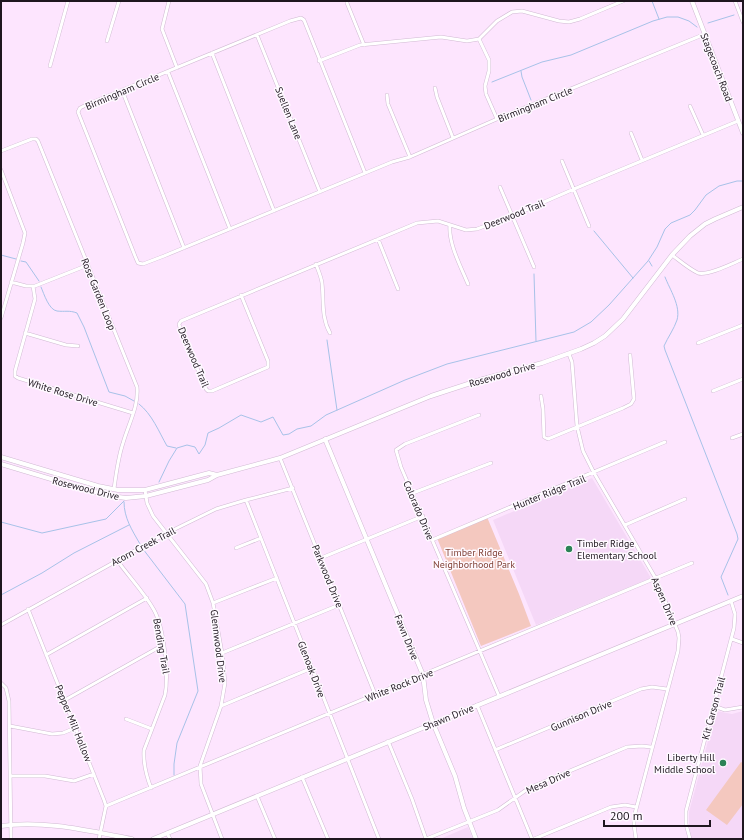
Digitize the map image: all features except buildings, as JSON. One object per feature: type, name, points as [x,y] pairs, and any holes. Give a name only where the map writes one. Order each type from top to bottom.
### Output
[{"type":"street","points":[[50,66],[68,1]]},
{"type":"street","points":[[107,41],[119,1]]},
{"type":"street","points":[[169,1],[162,28],[177,68]]},
{"type":"street","points":[[347,1],[364,45]]},
{"type":"street","points":[[319,61],[354,46],[441,37],[467,41],[479,39],[501,18],[517,11],[569,22],[623,1]]},
{"type":"street","name":"Stagecoach Road","points":[[692,1],[743,133]]},
{"type":"street","points":[[735,1],[743,22]]},
{"type":"street","name":"Birmingham Circle","points":[[365,173],[319,61],[304,20],[301,18],[290,21],[122,90],[80,108],[78,112],[138,262],[143,264],[392,162],[410,157],[497,119],[705,34]]},
{"type":"street","name":"Suellen Lane","points":[[257,35],[320,192]]},
{"type":"street","points":[[479,39],[489,60],[489,70],[485,86],[486,94],[497,119]]},
{"type":"street","points":[[212,54],[274,211]]},
{"type":"street","points":[[168,72],[230,229]]},
{"type":"street","points":[[435,88],[436,97],[453,138]]},
{"type":"street","points":[[122,90],[184,248]]},
{"type":"street","points":[[387,95],[388,104],[410,157]]},
{"type":"street","points":[[690,106],[702,135]]},
{"type":"street","name":"Deerwood Trail","points":[[241,295],[268,361],[268,367],[212,391],[208,391],[179,324],[181,321],[241,295],[422,221],[438,221],[466,230],[477,229],[512,216],[642,160],[738,121]]},
{"type":"street","points":[[631,132],[642,160]]},
{"type":"street","name":"Rose Garden Loop","points":[[1,151],[32,139],[36,139],[136,387],[137,401],[117,467],[114,489]]},
{"type":"street","points":[[562,161],[589,226]]},
{"type":"street","points":[[1,170],[25,233],[1,318]]},
{"type":"street","points":[[500,187],[534,267]]},
{"type":"street","name":"Rosewood Drive","points":[[1,464],[112,496],[126,498],[146,496],[208,480],[217,475],[280,458],[447,390],[482,379],[516,371],[569,354],[594,343],[614,328],[672,255],[690,236],[705,224],[743,207]]},
{"type":"street","points":[[450,225],[449,232],[451,240],[468,284]]},
{"type":"street","points":[[378,239],[398,289]]},
{"type":"street","points":[[672,255],[703,274],[743,258]]},
{"type":"street","points":[[316,264],[322,284],[325,324],[330,333]]},
{"type":"street","points":[[11,282],[26,286],[33,286],[88,265]]},
{"type":"street","name":"White Rose Drive","points":[[33,286],[35,299],[15,371],[15,376],[133,413]]},
{"type":"street","points":[[698,343],[743,324]]},
{"type":"street","points":[[25,333],[66,346],[78,346]]},
{"type":"street","name":"Aspen Drive","points":[[569,354],[572,362],[577,426],[583,451],[594,473],[656,579],[678,632],[679,644],[636,807],[634,825],[636,839]]},
{"type":"street","points":[[541,396],[544,437],[548,439],[631,404],[634,399],[630,355]]},
{"type":"street","points":[[713,391],[743,379]]},
{"type":"street","name":"Colorado Drive","points":[[479,414],[406,444],[396,450],[401,467],[499,696]]},
{"type":"street","points":[[732,438],[743,434]]},
{"type":"street","name":"Fawn Drive","points":[[326,439],[423,675],[426,700],[433,723],[455,776],[469,822],[476,839]]},
{"type":"street","name":"Hunter Ridge Trail","points":[[432,540],[594,473],[664,442]]},
{"type":"street","name":"Rosewood Drive","points":[[1,457],[98,486],[137,491],[209,473],[217,475]]},
{"type":"street","name":"Parkwood Drive","points":[[280,458],[375,694]]},
{"type":"street","points":[[413,493],[491,463]]},
{"type":"street","name":"Acorn Creek Trail","points":[[1,625],[167,533],[216,509],[293,488]]},
{"type":"street","name":"Glennwood Drive","points":[[144,490],[149,510],[206,584],[213,603],[222,653],[224,683],[221,706],[200,766],[201,784],[222,839]]},
{"type":"street","points":[[625,526],[685,499]]},
{"type":"street","name":"Glenoak Drive","points":[[246,500],[378,839]]},
{"type":"street","points":[[321,558],[423,516]]},
{"type":"street","points":[[236,548],[261,538]]},
{"type":"street","name":"Bending Trail","points":[[117,560],[147,598],[158,618],[164,645],[167,688],[144,750],[145,771],[151,788]]},
{"type":"street","name":"White Rock Drive","points":[[106,806],[692,563]]},
{"type":"street","points":[[213,603],[277,578]]},
{"type":"street","name":"Shawn Drive","points":[[153,839],[743,596]]},
{"type":"street","points":[[46,654],[147,598]]},
{"type":"street","name":"Kit Carson Trail","points":[[690,839],[686,824],[686,811],[732,639],[736,620],[731,600]]},
{"type":"street","points":[[222,653],[339,605]]},
{"type":"street","name":"Pepper Mill Hollow","points":[[28,609],[106,806]]},
{"type":"street","points":[[732,639],[743,643]]},
{"type":"street","points":[[65,700],[164,645]]},
{"type":"street","points":[[221,706],[312,668]]},
{"type":"street","points":[[1,683],[6,688],[8,693],[10,726],[11,839]]},
{"type":"street","name":"Gunnison Drive","points":[[495,750],[641,689],[652,687],[667,689]]},
{"type":"street","points":[[477,705],[533,839],[612,807],[625,805],[636,807]]},
{"type":"street","points":[[714,706],[725,710],[733,710],[743,707]]},
{"type":"street","points":[[126,719],[152,729]]},
{"type":"street","points":[[10,726],[52,734],[63,733],[76,728]]},
{"type":"street","points":[[388,741],[426,839]]},
{"type":"street","name":"Mesa Drive","points":[[426,839],[498,810],[529,788],[627,747],[652,747]]},
{"type":"street","points":[[11,776],[45,776],[74,781],[94,774]]},
{"type":"street","points":[[302,777],[328,839]]},
{"type":"street","points":[[257,796],[275,839]]},
{"type":"street","points":[[99,839],[106,806]]},
{"type":"street","points":[[1,826],[48,825],[132,839]]},
{"type":"street","points":[[167,833],[170,839]]},
{"type":"shaded area","name":"Timber Ridge Elementary School","points":[[592,478],[651,578],[536,625],[493,520]]},
{"type":"shaded area","name":"Liberty Hill Middle School","points":[[716,711],[732,714],[743,711],[743,839],[692,839],[691,836],[689,812]]},
{"type":"shaded area","points":[[468,827],[473,839],[440,839]]},
{"type":"green space","name":"Timber Ridge Neighborhood Park","points":[[487,517],[531,626],[481,646],[437,538]]},
{"type":"green space","points":[[741,762],[743,763],[743,804],[727,825],[706,810]]},
{"type":"waterway","points":[[652,1],[659,19]]},
{"type":"waterway","points":[[708,23],[734,15]]},
{"type":"waterway","points":[[492,82],[542,62],[571,55],[653,21],[667,17],[678,17],[689,21],[697,27]]},
{"type":"waterway","points":[[521,71],[531,100]]},
{"type":"waterway","points":[[159,482],[177,448],[187,445],[195,447],[199,454],[205,445],[208,433],[241,415],[261,422],[273,417],[283,435],[289,434],[297,429],[311,426],[326,415],[405,380],[447,364],[574,332],[591,322],[609,305],[648,261],[657,247],[665,229],[671,223],[690,215],[706,195],[719,186],[737,181],[743,181]]},
{"type":"waterway","points":[[594,231],[633,278]]},
{"type":"waterway","points":[[1,255],[16,259]]},
{"type":"waterway","points":[[21,261],[26,262],[39,281]]},
{"type":"waterway","points":[[649,261],[652,266]]},
{"type":"waterway","points":[[534,274],[536,341]]},
{"type":"waterway","points":[[665,277],[678,309],[677,320],[664,346],[665,350],[738,539],[721,577],[728,595]]},
{"type":"waterway","points":[[41,287],[47,301],[54,310],[77,313],[84,327],[109,392],[125,396],[134,401]]},
{"type":"waterway","points":[[327,340],[337,410]]},
{"type":"waterway","points":[[139,404],[148,413],[167,446],[176,448]]},
{"type":"waterway","points":[[1,522],[42,533],[106,519],[124,501]]},
{"type":"waterway","points":[[124,502],[127,519],[140,544]]},
{"type":"waterway","points":[[1,595],[42,573],[74,553],[129,525]]},
{"type":"waterway","points":[[143,549],[185,604],[198,691],[177,743],[174,775]]},
{"type":"place","name":"Timber Ridge Elementary School","points":[[569,549]]},
{"type":"place","name":"Liberty Hill Middle School","points":[[723,763]]}]
